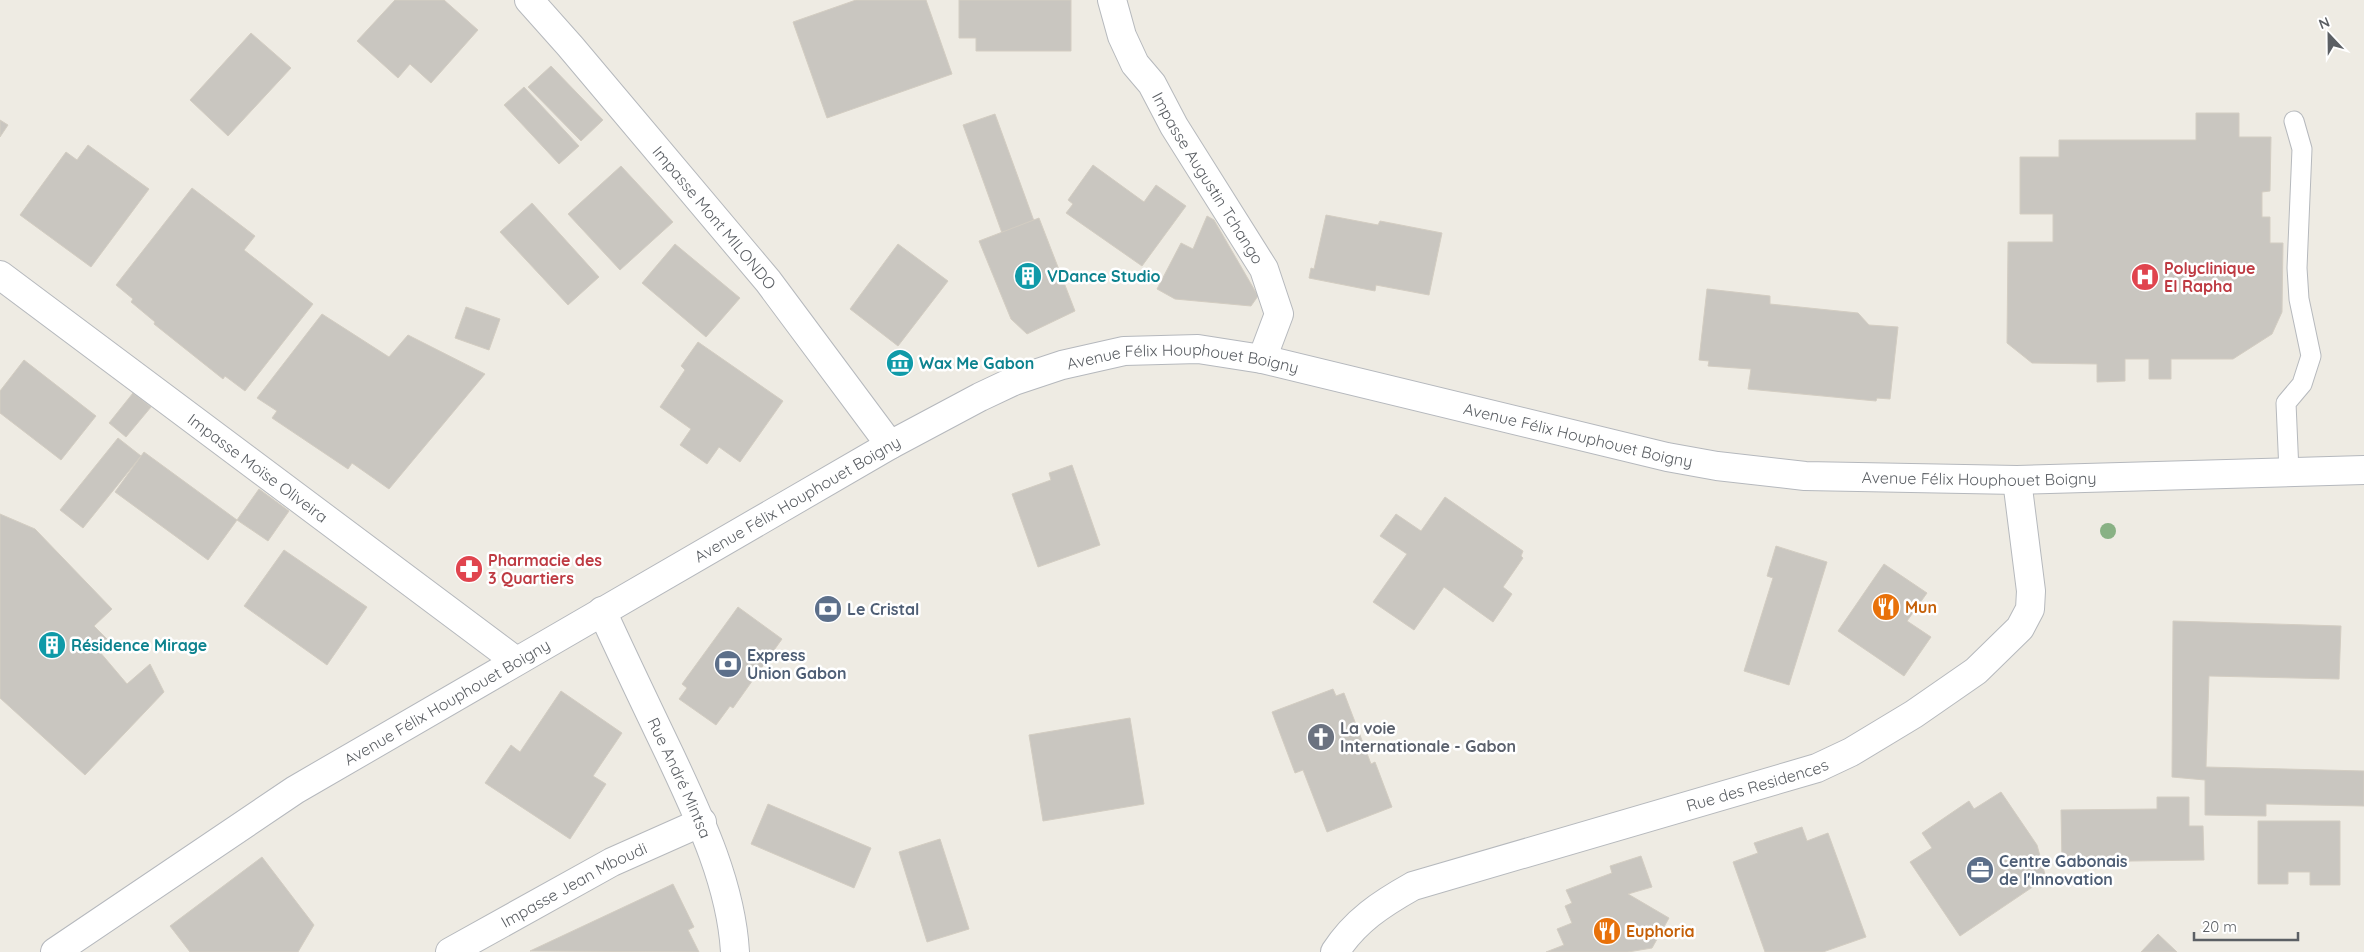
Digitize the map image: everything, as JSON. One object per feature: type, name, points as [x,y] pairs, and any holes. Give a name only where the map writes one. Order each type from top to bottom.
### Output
[{"type":"street","name":"Impasse Mont MILONDO","points":[[529,0],[768,281],[890,445]]},
{"type":"street","name":"Impasse Augustin Tchango","points":[[1112,0],[1122,36],[1135,64],[1152,84],[1174,126],[1264,269],[1278,314],[1262,359]]},
{"type":"street","name":"Impasse Moïse Oliveira","points":[[0,275],[516,661]]},
{"type":"street","name":"Avenue Félix Houphouet Boigny","points":[[134,899],[295,790],[890,445],[980,397],[1014,382],[1084,358],[1124,351],[1198,349],[1262,359],[1667,458],[1805,476],[2017,480],[2364,470]]},
{"type":"street","name":"Rue des Residences","points":[[1335,952],[1349,933],[1367,915],[1413,886],[1817,768],[1882,735],[1936,700],[1976,671],[2020,628],[2030,609],[2031,591],[2017,480]]},
{"type":"street","name":"Rue André Mintsa","points":[[602,611],[702,822],[725,892],[734,931],[735,952]]},
{"type":"street","name":"Impasse Jean Mboudi","points":[[450,952],[612,862],[702,822]]},
{"type":"street","points":[[55,952],[134,899]]},
{"type":"street","points":[[86,952],[134,899]]},
{"type":"lane","points":[[2289,472],[2286,403],[2302,384],[2311,356],[2299,299],[2297,268],[2302,149],[2294,121]]},
{"type":"building","points":[[395,0],[444,0],[478,30],[431,83],[410,64],[398,78],[357,41]]},
{"type":"building","points":[[856,0],[926,0],[952,74],[827,118],[793,22]]},
{"type":"building","points":[[959,0],[1071,0],[1071,51],[976,51],[976,38],[959,38]]},
{"type":"building","points":[[251,33],[291,68],[228,136],[190,100]]},
{"type":"building","points":[[551,66],[603,120],[581,141],[528,87]]},
{"type":"building","points":[[524,87],[579,146],[559,164],[504,105]]},
{"type":"building","name":"Polyclinique El Rapha","points":[[2196,113],[2239,113],[2239,137],[2271,137],[2270,191],[2262,192],[2262,217],[2270,217],[2270,243],[2283,243],[2282,312],[2272,334],[2233,359],[2171,359],[2171,379],[2149,379],[2149,359],[2125,359],[2125,381],[2097,382],[2097,364],[2032,363],[2007,343],[2008,242],[2053,242],[2053,214],[2020,214],[2020,157],[2059,157],[2059,140],[2196,140]]},
{"type":"building","points":[[995,114],[1034,221],[1002,233],[963,125]]},
{"type":"building","points":[[0,120],[8,125],[0,137]]},
{"type":"building","points":[[88,145],[149,189],[91,267],[20,215],[66,152],[77,160]]},
{"type":"building","points":[[1093,165],[1144,202],[1156,185],[1186,206],[1142,266],[1066,213],[1073,204],[1068,200]]},
{"type":"building","points":[[621,166],[673,222],[620,270],[568,214]]},
{"type":"building","points":[[192,188],[255,236],[244,250],[313,304],[245,391],[225,376],[223,379],[154,324],[155,322],[131,302],[133,299],[116,285]]},
{"type":"building","points":[[532,203],[599,277],[568,305],[500,232]]},
{"type":"building","points":[[1326,215],[1378,225],[1380,221],[1442,233],[1429,295],[1376,285],[1375,291],[1309,278],[1311,268],[1314,269]]},
{"type":"building","points":[[1207,216],[1214,220],[1258,296],[1251,306],[1175,299],[1157,289],[1181,243],[1193,249]]},
{"type":"building","name":"VDance Studio","points":[[1039,218],[1075,311],[1027,334],[1011,319],[979,241]]},
{"type":"building","points":[[675,244],[740,298],[706,337],[642,283]]},
{"type":"building","points":[[898,244],[948,281],[898,346],[850,309]]},
{"type":"building","points":[[1707,289],[1770,296],[1770,304],[1858,313],[1869,325],[1898,327],[1890,399],[1877,398],[1876,401],[1748,389],[1751,369],[1708,366],[1709,361],[1699,360]]},
{"type":"building","points":[[466,307],[500,319],[489,350],[455,338]]},
{"type":"building","points":[[322,314],[389,357],[408,335],[485,374],[389,489],[352,463],[348,469],[272,418],[277,411],[257,398]]},
{"type":"building","points":[[698,342],[783,401],[740,462],[719,447],[707,464],[680,445],[691,429],[660,407],[685,370],[681,366]]},
{"type":"building","points":[[24,360],[96,416],[61,460],[0,413],[0,391]]},
{"type":"building","points":[[133,393],[151,407],[126,437],[109,423]]},
{"type":"building","points":[[118,438],[141,456],[83,528],[60,510]]},
{"type":"building","points":[[144,452],[237,520],[208,560],[115,492]]},
{"type":"building","points":[[1072,465],[1100,545],[1038,567],[1012,494],[1051,480],[1049,473]]},
{"type":"building","points":[[259,489],[289,511],[268,541],[237,520]]},
{"type":"building","points":[[1445,497],[1523,551],[1521,556],[1523,558],[1503,587],[1512,594],[1493,622],[1444,587],[1414,630],[1373,602],[1407,554],[1380,536],[1396,514],[1421,531]]},
{"type":"building","name":"Résidence Mirage","points":[[0,514],[35,529],[112,609],[94,626],[108,640],[99,651],[127,684],[150,664],[164,692],[85,775],[0,698]]},
{"type":"building","points":[[1776,546],[1827,562],[1789,685],[1744,671],[1773,578],[1767,576]]},
{"type":"building","points":[[284,550],[367,607],[327,665],[244,606]]},
{"type":"building","name":"Mun","points":[[1884,564],[1927,593],[1907,621],[1931,637],[1904,676],[1838,631]]},
{"type":"building","points":[[738,607],[782,639],[733,708],[730,706],[716,725],[679,699],[687,688],[682,684]]},
{"type":"building","points":[[2173,621],[2341,626],[2339,679],[2209,676],[2206,767],[2364,771],[2364,806],[2266,804],[2266,816],[2205,815],[2205,780],[2172,777]]},
{"type":"building","name":"La voie Internationale - Gabon","points":[[1333,689],[1336,696],[1344,693],[1371,764],[1375,762],[1392,807],[1327,832],[1303,770],[1295,773],[1272,712]]},
{"type":"building","points":[[561,691],[622,733],[593,776],[606,784],[570,839],[485,783],[511,745],[520,752]]},
{"type":"building","points":[[1130,718],[1144,804],[1043,821],[1029,735]]},
{"type":"building","name":"Centre Gabonais de l'Innovation","points":[[2001,792],[2037,845],[2046,878],[1960,936],[1910,862],[1932,848],[1922,833],[1969,801],[1974,809]]},
{"type":"building","points":[[2157,797],[2189,797],[2189,826],[2203,826],[2204,860],[2062,862],[2061,810],[2157,809]]},
{"type":"building","points":[[768,804],[871,848],[854,888],[751,844]]},
{"type":"building","points":[[2258,821],[2340,821],[2340,885],[2310,885],[2310,872],[2288,872],[2288,884],[2258,884]]},
{"type":"building","points":[[1802,827],[1807,841],[1828,833],[1866,937],[1823,952],[1765,952],[1733,862],[1758,853],[1754,843]]},
{"type":"building","points":[[940,839],[969,929],[927,942],[899,852]]},
{"type":"building","points":[[1641,856],[1652,887],[1628,894],[1669,918],[1652,948],[1628,952],[1546,952],[1564,945],[1557,929],[1572,923],[1565,906],[1572,903],[1566,890],[1612,873],[1610,866]]},
{"type":"building","points":[[262,857],[314,925],[298,952],[190,952],[170,926]]},
{"type":"building","points":[[673,884],[694,927],[688,930],[699,952],[530,951]]},
{"type":"building","points":[[2158,934],[2177,952],[2141,952]]},
{"type":"place","name":"VDance Studio","points":[[1028,276]]},
{"type":"place","name":"Polyclinique El Rapha","points":[[2145,277]]},
{"type":"place","name":"Wax Me Gabon","points":[[900,363]]},
{"type":"place","name":"Pharmacie des 3 Quartiers","points":[[469,569]]},
{"type":"place","name":"Mun","points":[[1886,607]]},
{"type":"place","name":"Le Cristal","points":[[828,609]]},
{"type":"place","name":"Résidence Mirage","points":[[52,645]]},
{"type":"place","name":"Express Union Gabon","points":[[728,664]]},
{"type":"place","name":"La voie Internationale - Gabon","points":[[1321,737]]},
{"type":"place","name":"Centre Gabonais de l'Innovation","points":[[1980,870]]},
{"type":"place","name":"Euphoria","points":[[1607,931]]}]
